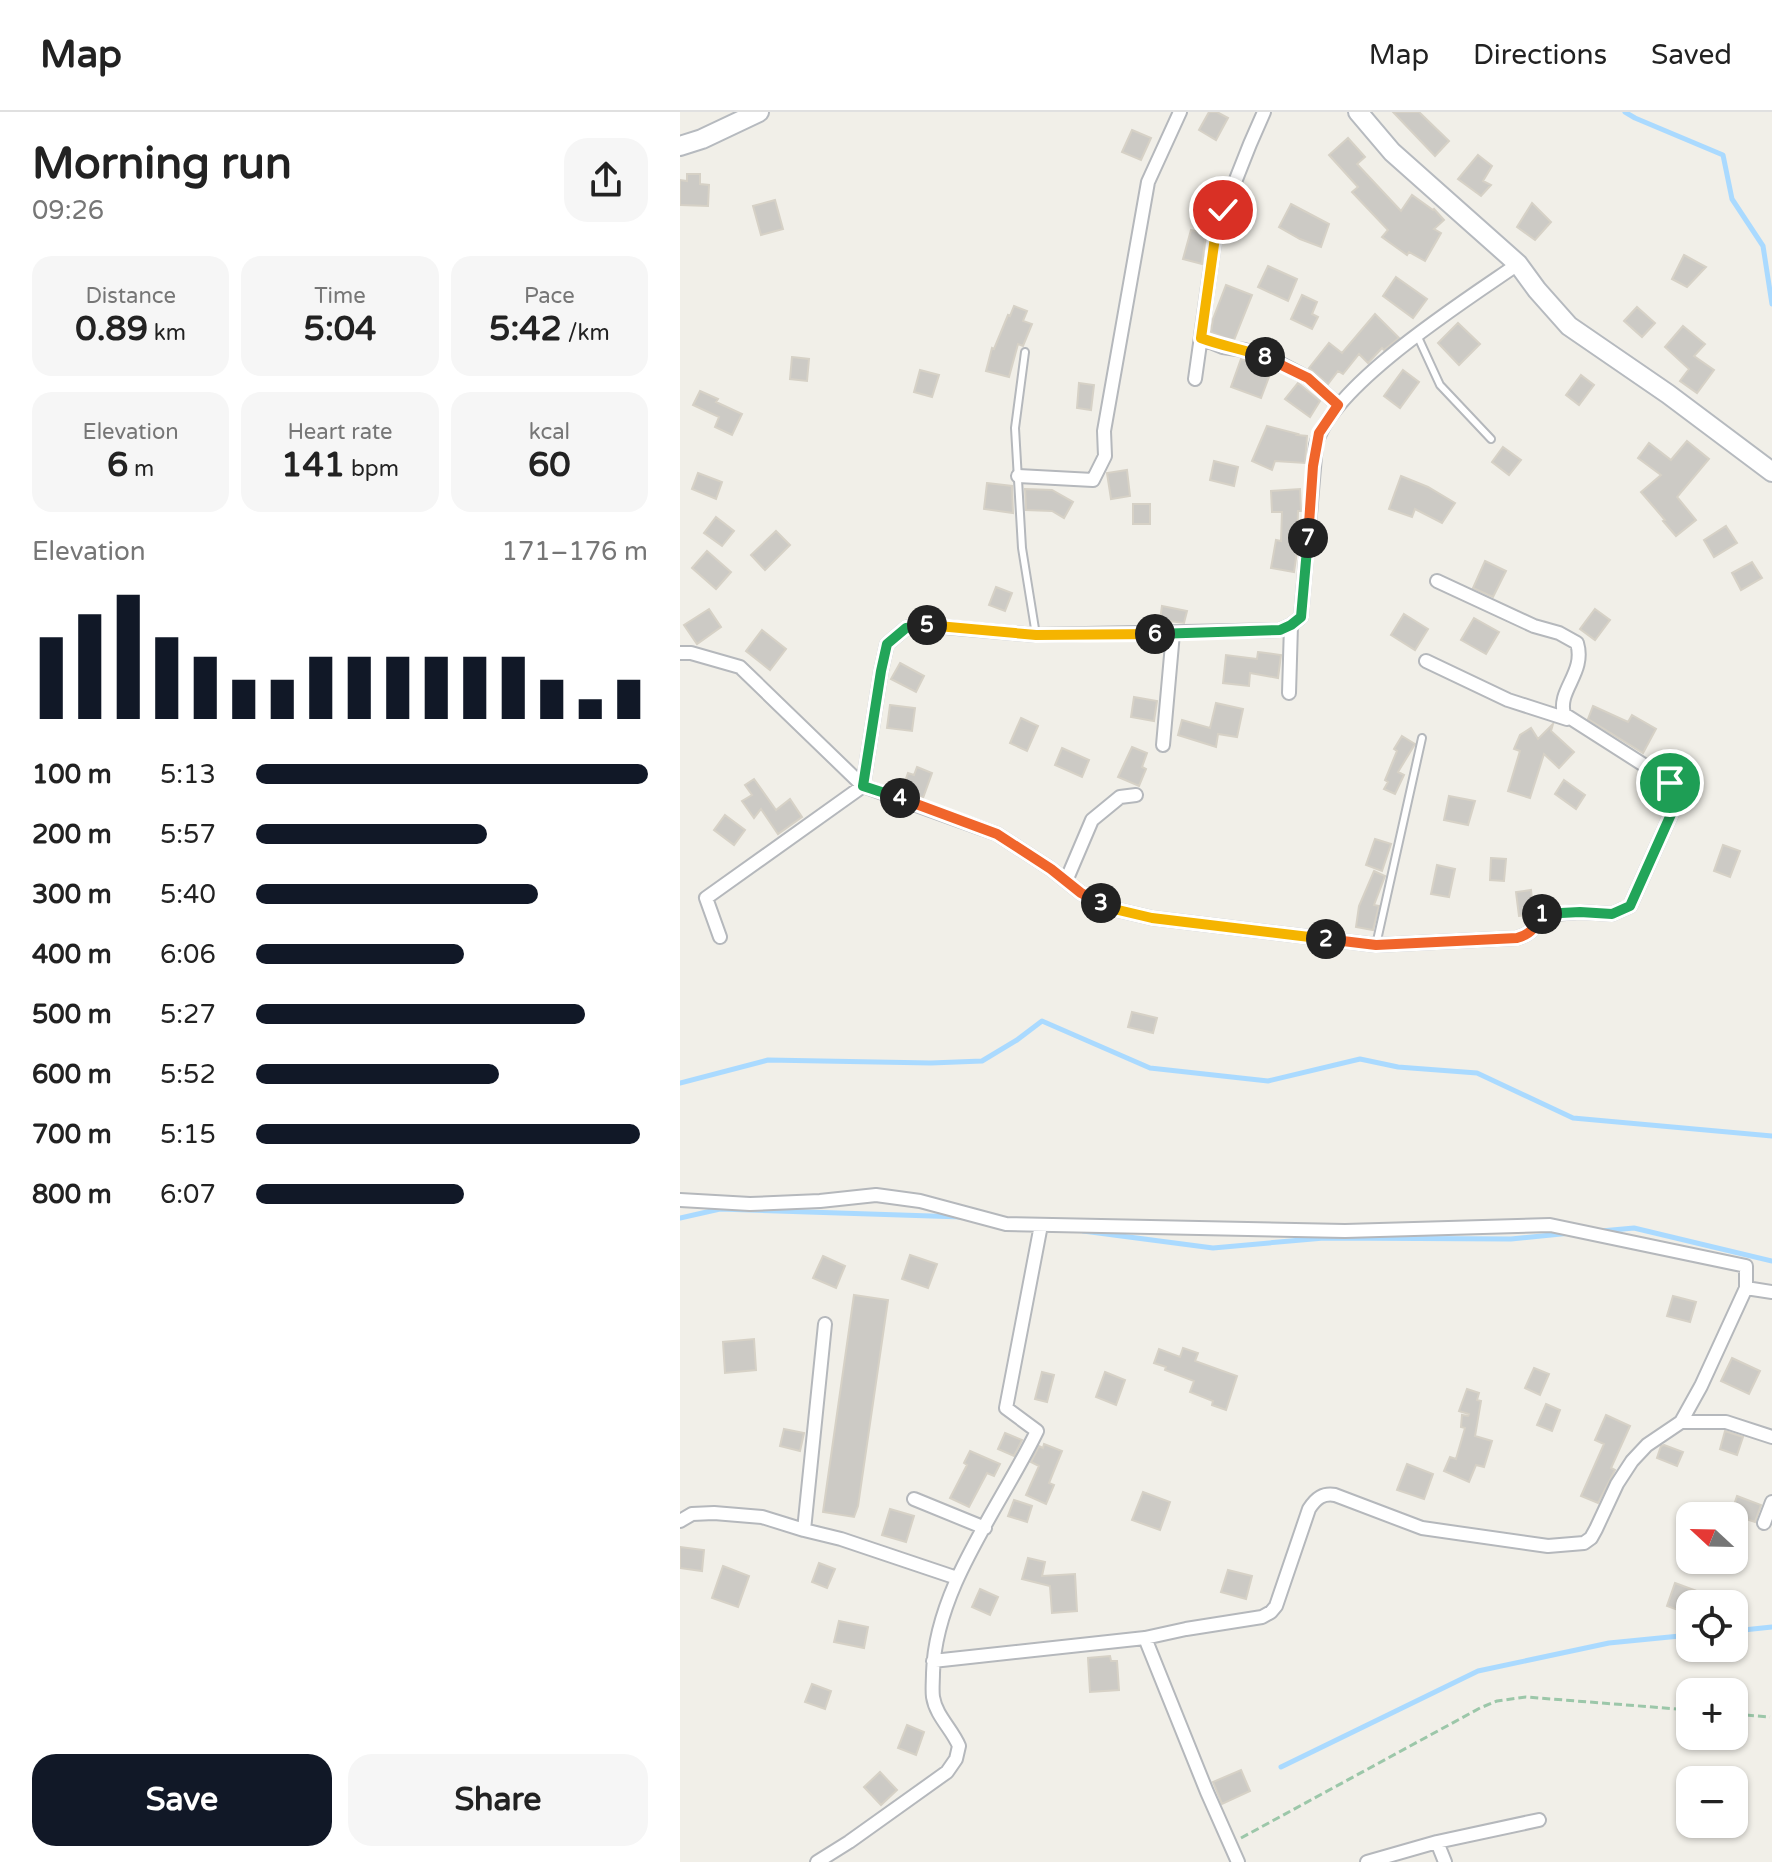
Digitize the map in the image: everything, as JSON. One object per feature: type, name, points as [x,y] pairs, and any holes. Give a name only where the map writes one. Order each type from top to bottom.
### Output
[{"type":"main road","points":[[680,146],[759,112]]},
{"type":"main road","points":[[1358,112],[1392,152],[1518,264],[1569,326],[1668,394],[1772,472]]},
{"type":"street","points":[[1018,476],[1093,480],[1105,456],[1104,431],[1148,182],[1180,112]]},
{"type":"street","points":[[1195,379],[1216,230],[1264,112]]},
{"type":"street","points":[[720,937],[706,898],[863,786],[887,644],[906,628],[923,625],[1036,635],[1173,633],[1280,630],[1301,617],[1319,433],[1338,405],[1358,385],[1417,335],[1518,264]]},
{"type":"street","points":[[1201,338],[1223,347],[1270,358],[1308,378],[1338,405]]},
{"type":"street","points":[[680,653],[691,653],[740,667],[863,786],[997,834],[1081,893],[1114,909],[1152,918],[1376,945],[1517,938],[1527,935],[1536,926],[1539,915],[1580,912],[1612,914],[1630,906],[1681,792],[1564,714],[1562,704],[1580,659],[1577,643],[1437,581]]},
{"type":"street","points":[[1289,693],[1291,625]]},
{"type":"street","points":[[1163,745],[1173,633]]},
{"type":"street","points":[[1426,661],[1508,700],[1570,720]]},
{"type":"street","points":[[1066,881],[1092,820],[1120,797],[1136,795]]},
{"type":"street","points":[[680,1200],[750,1204],[876,1195],[920,1201],[1006,1224],[1345,1231],[1550,1225],[1746,1266],[1746,1288],[1681,1422],[1647,1445],[1632,1461],[1617,1484],[1591,1538],[1584,1543],[1548,1546],[1422,1528],[1329,1494],[1315,1500],[1309,1509],[1276,1606],[1262,1617],[1145,1638],[933,1661]]},
{"type":"street","points":[[817,1862],[947,1772],[956,1759],[959,1746],[938,1713],[933,1697],[933,1661],[942,1618],[957,1578],[1037,1431],[1006,1408],[1041,1225]]},
{"type":"street","points":[[1746,1288],[1772,1292]]},
{"type":"street","points":[[804,1530],[825,1324]]},
{"type":"street","points":[[1681,1422],[1726,1422],[1772,1437]]},
{"type":"street","points":[[914,1499],[985,1528]]},
{"type":"street","points":[[1764,1523],[1772,1502]]},
{"type":"street","points":[[680,1521],[692,1514],[762,1517],[841,1539],[957,1578]]},
{"type":"street","points":[[1145,1638],[1238,1862]]},
{"type":"street","points":[[1367,1862],[1437,1842],[1539,1820]]},
{"type":"street","points":[[1437,1842],[1445,1862]]},
{"type":"lane","points":[[1417,335],[1440,385],[1491,439]]},
{"type":"lane","points":[[1025,352],[1015,428],[1022,548],[1036,635]]},
{"type":"lane","points":[[1376,945],[1422,738]]},
{"type":"path","points":[[1231,1844],[1497,1701],[1526,1697],[1676,1709]]},
{"type":"path","points":[[1748,1715],[1770,1717]]},
{"type":"building","points":[[1209,112],[1217,112],[1228,118],[1216,140],[1199,130]]},
{"type":"building","points":[[1393,112],[1419,112],[1449,141],[1435,156]]},
{"type":"building","points":[[1132,130],[1151,138],[1141,160],[1122,152]]},
{"type":"building","points":[[1348,138],[1365,157],[1357,164],[1401,211],[1412,195],[1434,209],[1444,220],[1434,229],[1441,233],[1425,261],[1409,252],[1407,255],[1382,237],[1388,230],[1352,192],[1358,187],[1329,155]]},
{"type":"building","points":[[1478,155],[1492,166],[1483,181],[1491,185],[1481,196],[1458,179]]},
{"type":"building","points":[[687,174],[700,174],[700,184],[709,185],[708,206],[680,205],[680,180],[687,181]]},
{"type":"building","points":[[775,200],[783,229],[761,235],[753,206]]},
{"type":"building","points":[[1532,203],[1551,222],[1535,240],[1517,227]]},
{"type":"building","points":[[1291,204],[1329,224],[1321,247],[1279,227]]},
{"type":"building","points":[[1191,230],[1206,234],[1202,264],[1183,259]]},
{"type":"building","points":[[1684,255],[1706,267],[1687,287],[1672,279]]},
{"type":"building","points":[[1268,266],[1297,279],[1288,301],[1258,287]]},
{"type":"building","points":[[1396,277],[1427,299],[1413,318],[1383,296]]},
{"type":"building","points":[[1226,285],[1252,295],[1234,340],[1211,332]]},
{"type":"building","points":[[1302,295],[1317,302],[1312,314],[1318,317],[1312,329],[1291,319]]},
{"type":"building","points":[[1014,306],[1027,311],[1023,321],[1032,324],[1023,346],[1018,344],[1009,377],[986,371],[992,348]]},
{"type":"building","points":[[1637,307],[1655,323],[1642,337],[1624,321]]},
{"type":"building","points":[[1375,314],[1399,338],[1384,350],[1382,348],[1368,363],[1359,354],[1343,374],[1338,371],[1328,384],[1309,368],[1329,343],[1342,353]]},
{"type":"building","points":[[1458,323],[1480,344],[1459,365],[1438,343]]},
{"type":"building","points":[[1683,326],[1705,344],[1694,356],[1714,370],[1697,393],[1680,381],[1689,369],[1665,347]]},
{"type":"building","points":[[792,357],[809,359],[807,381],[790,379]]},
{"type":"building","points":[[1241,359],[1272,369],[1261,398],[1231,387]]},
{"type":"building","points":[[920,370],[939,375],[932,397],[914,392]]},
{"type":"building","points":[[1403,370],[1419,382],[1400,408],[1384,396]]},
{"type":"building","points":[[1581,375],[1594,385],[1579,405],[1566,395]]},
{"type":"building","points":[[1079,383],[1094,385],[1091,410],[1077,408]]},
{"type":"building","points":[[1298,383],[1320,401],[1310,417],[1285,399]]},
{"type":"building","points":[[700,391],[742,414],[732,435],[715,427],[719,417],[693,405]]},
{"type":"building","points":[[1267,426],[1307,436],[1305,463],[1275,461],[1272,470],[1252,461]]},
{"type":"building","points":[[1687,441],[1709,459],[1677,497],[1696,520],[1676,536],[1641,492],[1661,475],[1638,458],[1649,443],[1671,460]]},
{"type":"building","points":[[1503,447],[1521,460],[1509,475],[1492,462]]},
{"type":"building","points":[[1214,461],[1238,467],[1234,486],[1210,480]]},
{"type":"building","points":[[1127,470],[1130,496],[1111,499],[1107,473]]},
{"type":"building","points":[[698,473],[722,482],[716,499],[692,489]]},
{"type":"building","points":[[1401,476],[1455,503],[1442,523],[1415,509],[1412,517],[1389,509]]},
{"type":"building","points":[[987,483],[1012,486],[1013,513],[984,509]]},
{"type":"building","points":[[1025,489],[1052,490],[1073,502],[1064,518],[1052,511],[1026,510]]},
{"type":"building","points":[[1300,489],[1301,511],[1298,511],[1294,572],[1271,568],[1276,540],[1281,541],[1282,512],[1272,512],[1271,491]]},
{"type":"building","points":[[1133,504],[1150,504],[1150,524],[1133,524]]},
{"type":"building","points":[[716,517],[734,531],[722,546],[704,533]]},
{"type":"building","points":[[1726,526],[1737,543],[1714,557],[1704,540]]},
{"type":"building","points":[[776,531],[790,545],[765,570],[751,555]]},
{"type":"building","points":[[707,551],[731,572],[716,589],[692,568]]},
{"type":"building","points":[[1485,561],[1506,571],[1493,597],[1473,588]]},
{"type":"building","points":[[1752,562],[1762,578],[1741,590],[1732,573]]},
{"type":"building","points":[[996,587],[1012,593],[1005,611],[989,605]]},
{"type":"building","points":[[1162,606],[1187,611],[1184,623],[1160,620]]},
{"type":"building","points":[[709,609],[721,627],[697,644],[684,625]]},
{"type":"building","points":[[1595,609],[1610,620],[1595,640],[1580,629]]},
{"type":"building","points":[[1404,614],[1428,629],[1415,650],[1391,635]]},
{"type":"building","points":[[1474,618],[1499,632],[1486,654],[1461,640]]},
{"type":"building","points":[[762,630],[786,649],[770,670],[746,651]]},
{"type":"building","points":[[1258,652],[1281,655],[1278,678],[1250,673],[1249,686],[1223,683],[1226,655],[1257,659]]},
{"type":"building","points":[[900,663],[924,676],[916,692],[891,679]]},
{"type":"building","points":[[1134,697],[1157,701],[1154,721],[1131,717]]},
{"type":"building","points":[[1216,703],[1243,709],[1237,737],[1218,734],[1216,747],[1178,735],[1182,720],[1210,728]]},
{"type":"building","points":[[890,705],[915,708],[912,731],[887,728]]},
{"type":"building","points":[[1593,706],[1628,722],[1632,715],[1656,729],[1643,753],[1588,719]]},
{"type":"building","points":[[1021,718],[1038,726],[1027,751],[1010,743]]},
{"type":"building","points":[[1553,724],[1551,731],[1574,752],[1559,768],[1544,754],[1530,798],[1508,791],[1520,751],[1514,749],[1520,735],[1531,728],[1538,739]]},
{"type":"building","points":[[1402,736],[1415,744],[1398,772],[1404,775],[1395,794],[1384,789],[1388,782],[1385,780],[1397,751],[1394,749]]},
{"type":"building","points":[[1132,747],[1147,753],[1142,767],[1146,769],[1139,786],[1118,777]]},
{"type":"building","points":[[1062,748],[1089,760],[1082,777],[1055,765]]},
{"type":"building","points":[[917,767],[932,773],[923,798],[902,790],[908,773],[914,775]]},
{"type":"building","points":[[754,779],[776,810],[790,799],[802,817],[778,834],[761,809],[754,818],[742,801],[752,795],[745,785]]},
{"type":"building","points":[[1564,780],[1585,795],[1576,809],[1555,794]]},
{"type":"building","points":[[1449,796],[1475,801],[1468,825],[1444,820]]},
{"type":"building","points":[[725,815],[745,830],[734,845],[714,830]]},
{"type":"building","points":[[1375,839],[1391,844],[1382,871],[1366,865]]},
{"type":"building","points":[[1723,845],[1740,851],[1730,877],[1714,871]]},
{"type":"building","points":[[1491,858],[1506,859],[1504,881],[1490,880]]},
{"type":"building","points":[[1437,865],[1455,869],[1449,897],[1431,894]]},
{"type":"building","points":[[1374,871],[1385,876],[1374,905],[1379,906],[1373,930],[1356,927],[1359,906]]},
{"type":"building","points":[[1531,890],[1533,908],[1530,915],[1519,916],[1516,892]]},
{"type":"building","points":[[1132,1012],[1157,1018],[1153,1033],[1128,1027]]},
{"type":"building","points":[[910,1255],[937,1264],[928,1288],[902,1279]]},
{"type":"building","points":[[823,1256],[845,1266],[836,1288],[813,1278]]},
{"type":"building","points":[[854,1295],[888,1300],[854,1517],[823,1512]]},
{"type":"building","points":[[1673,1296],[1696,1302],[1690,1322],[1667,1316]]},
{"type":"building","points":[[754,1339],[756,1370],[725,1373],[723,1342]]},
{"type":"building","points":[[1183,1348],[1198,1353],[1195,1361],[1237,1376],[1226,1410],[1190,1392],[1194,1381],[1154,1363],[1159,1349],[1180,1357]]},
{"type":"building","points":[[1732,1358],[1760,1371],[1749,1394],[1721,1381]]},
{"type":"building","points":[[1534,1368],[1549,1374],[1540,1395],[1525,1388]]},
{"type":"building","points":[[1042,1372],[1054,1375],[1047,1402],[1035,1399]]},
{"type":"building","points":[[1105,1372],[1125,1380],[1116,1405],[1096,1397]]},
{"type":"building","points":[[1467,1389],[1479,1393],[1477,1400],[1481,1401],[1475,1436],[1492,1441],[1484,1467],[1476,1465],[1469,1482],[1444,1471],[1450,1457],[1456,1459],[1465,1428],[1461,1427],[1462,1415],[1469,1414],[1459,1411]]},
{"type":"building","points":[[1546,1404],[1560,1410],[1552,1431],[1537,1425]]},
{"type":"building","points":[[1606,1415],[1630,1426],[1611,1468],[1615,1470],[1598,1503],[1581,1496],[1604,1444],[1595,1440]]},
{"type":"building","points":[[784,1429],[804,1433],[800,1451],[780,1446]]},
{"type":"building","points":[[1725,1431],[1743,1437],[1737,1455],[1720,1449]]},
{"type":"building","points":[[1005,1433],[1022,1440],[1014,1456],[998,1449]]},
{"type":"building","points":[[1044,1444],[1062,1451],[1049,1483],[1054,1485],[1046,1504],[1026,1495],[1039,1466],[1031,1462],[1039,1446],[1043,1448]]},
{"type":"building","points":[[1664,1445],[1683,1452],[1677,1466],[1657,1458]]},
{"type":"building","points":[[970,1451],[1000,1464],[994,1476],[987,1473],[969,1507],[950,1498],[967,1465],[964,1463]]},
{"type":"building","points":[[1407,1464],[1433,1474],[1424,1499],[1397,1490]]},
{"type":"building","points":[[1143,1492],[1170,1502],[1160,1530],[1132,1520]]},
{"type":"building","points":[[1737,1496],[1761,1505],[1755,1522],[1748,1520],[1748,1502],[1735,1502]]},
{"type":"building","points":[[1014,1500],[1032,1506],[1027,1522],[1008,1516]]},
{"type":"building","points":[[890,1509],[914,1516],[906,1542],[882,1535]]},
{"type":"building","points":[[680,1547],[704,1550],[702,1571],[680,1568]]},
{"type":"building","points":[[1028,1558],[1045,1562],[1042,1576],[1075,1574],[1077,1611],[1052,1613],[1050,1586],[1022,1579]]},
{"type":"building","points":[[819,1563],[835,1569],[827,1588],[812,1582]]},
{"type":"building","points":[[723,1566],[749,1576],[738,1607],[712,1598]]},
{"type":"building","points":[[1228,1570],[1252,1576],[1246,1599],[1221,1592]]},
{"type":"building","points":[[1675,1583],[1694,1590],[1676,1590],[1676,1609],[1667,1606]]},
{"type":"building","points":[[980,1589],[998,1597],[990,1615],[972,1607]]},
{"type":"building","points":[[839,1621],[868,1627],[864,1648],[834,1642]]},
{"type":"building","points":[[1110,1656],[1111,1661],[1117,1661],[1119,1690],[1090,1692],[1088,1658]]},
{"type":"building","points":[[812,1684],[831,1691],[825,1709],[805,1702]]},
{"type":"building","points":[[907,1725],[924,1732],[916,1755],[898,1748]]},
{"type":"building","points":[[1241,1770],[1250,1791],[1222,1804],[1213,1782]]},
{"type":"building","points":[[880,1772],[897,1790],[881,1805],[864,1787]]},
{"type":"waterway","points":[[1625,112],[1723,155],[1732,199],[1763,246],[1772,304]]},
{"type":"waterway","points":[[680,1083],[768,1060],[982,1061],[1042,1021],[1150,1068],[1268,1081],[1360,1059],[1398,1067],[1477,1073],[1573,1118],[1772,1136]]},
{"type":"waterway","points":[[680,1218],[720,1209],[962,1217]]},
{"type":"waterway","points":[[1601,1231],[1634,1228],[1772,1261]]},
{"type":"waterway","points":[[1083,1231],[1213,1248],[1324,1238],[1511,1239],[1571,1233]]},
{"type":"waterway","points":[[1748,1630],[1772,1627]]},
{"type":"waterway","points":[[1281,1767],[1478,1671],[1609,1643],[1676,1636]]},
{"type":"route","points":[[1223,210],[1216,230],[1201,338],[1223,347],[1270,358],[1308,378],[1338,405],[1325,422],[1316,445],[1301,617],[1280,630],[1173,633],[1036,635],[923,625],[906,628],[887,644],[863,786],[997,834],[1081,893],[1114,909],[1152,918],[1376,945],[1517,938],[1527,935],[1536,926],[1539,915],[1580,912],[1612,914],[1630,906],[1681,792],[1670,783]]}]
